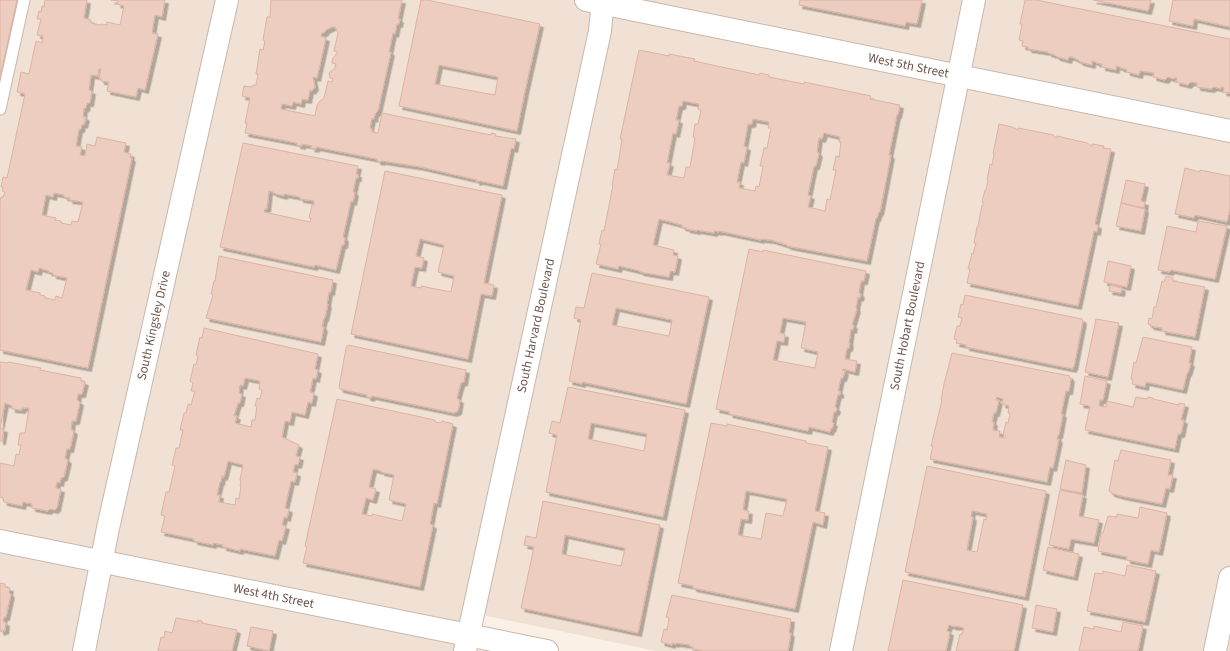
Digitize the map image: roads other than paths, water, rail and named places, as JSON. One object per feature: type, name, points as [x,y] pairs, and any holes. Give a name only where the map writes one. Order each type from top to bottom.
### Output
[{"type":"street","name":"South Kingsley Drive","points":[[84,651],[102,562],[226,0]]},
{"type":"street","name":"South Hobart Boulevard","points":[[841,651],[974,0]]},
{"type":"street","name":"West 5th Street","points":[[597,1],[1230,131]]},
{"type":"street","name":"South Harvard Boulevard","points":[[467,643],[600,31],[597,1]]},
{"type":"street","name":"West 4th Street","points":[[0,540],[467,643],[547,651]]},
{"type":"street","points":[[1215,651],[1230,578]]},
{"type":"lane","points":[[0,109],[24,0]]}]
